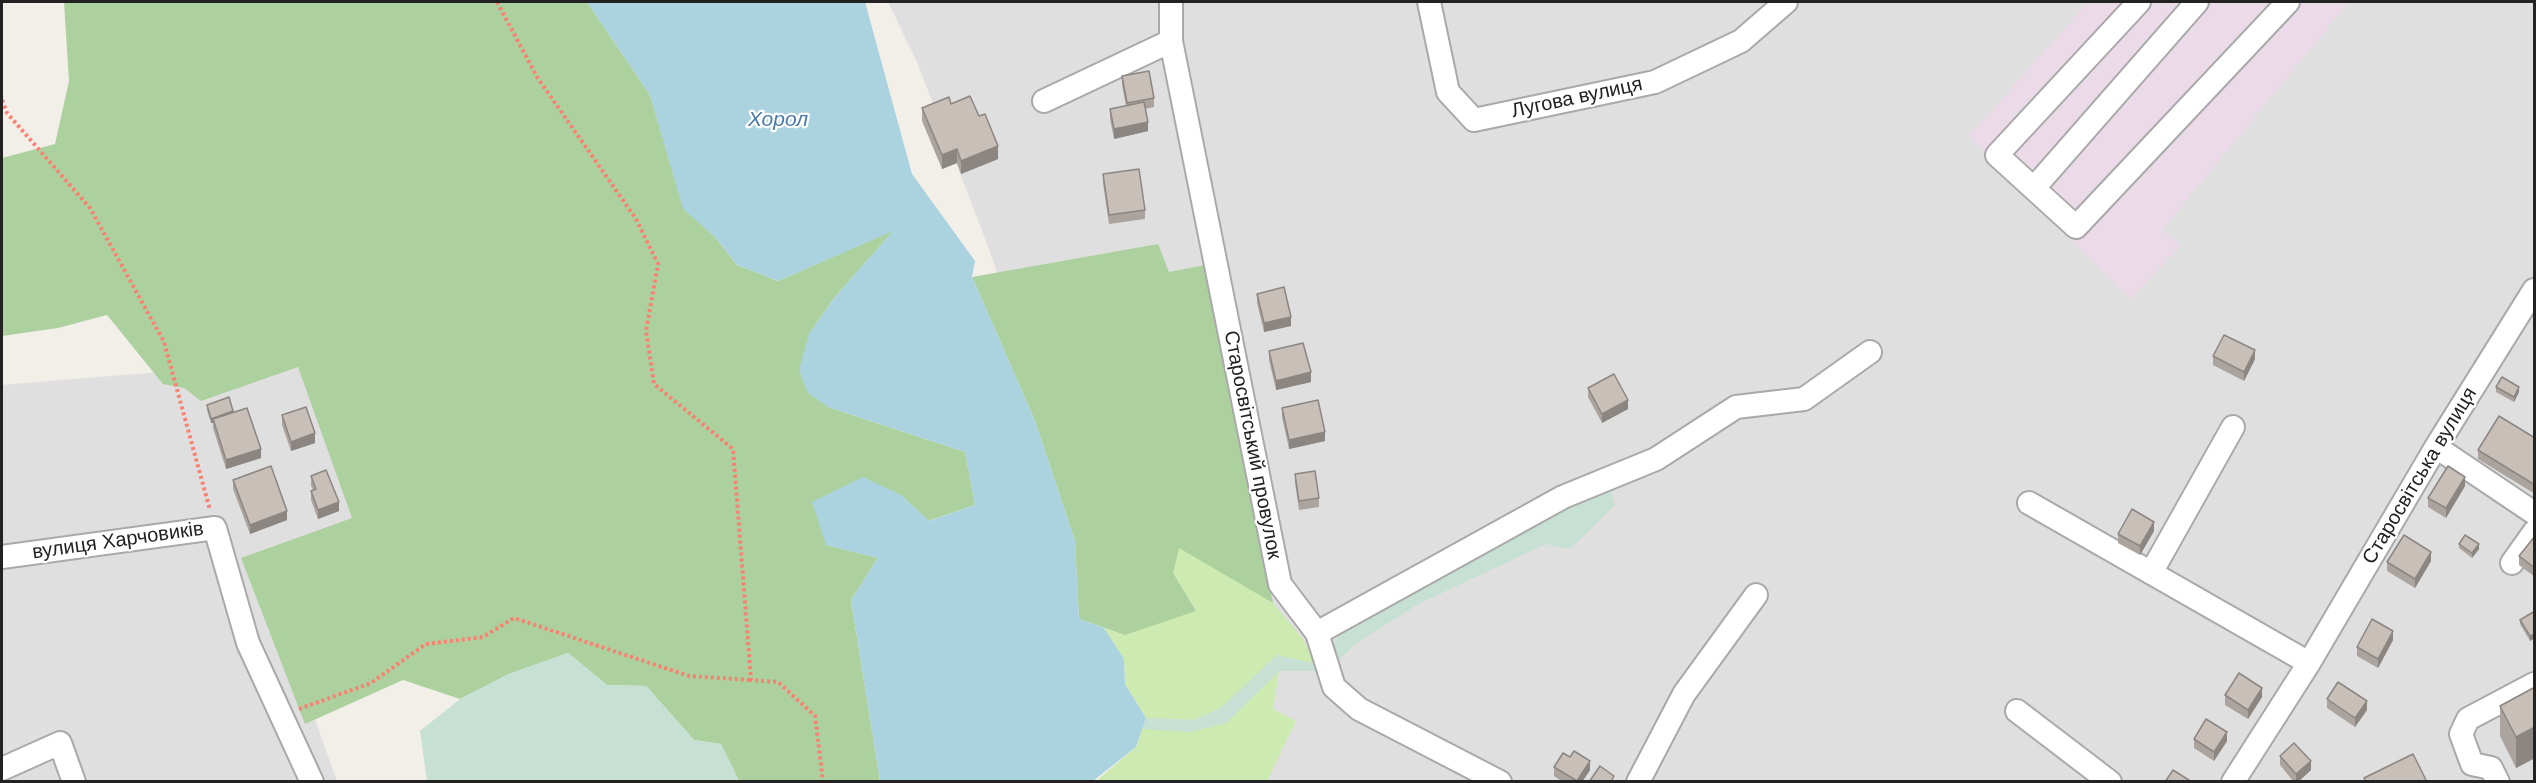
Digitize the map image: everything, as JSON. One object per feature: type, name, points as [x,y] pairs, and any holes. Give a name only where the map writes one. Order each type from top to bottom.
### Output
[{"type":"street","name":"Старосвітський провулок","points":[[1172,2],[1171,40],[1280,584],[1317,633],[1334,687],[1359,709],[1500,782]]},
{"type":"street","name":"Лугова вулиця","points":[[1429,2],[1448,92],[1474,120],[1655,81],[1741,41],[1786,2]]},
{"type":"street","points":[[2139,2],[1997,155],[2076,227],[2288,2]]},
{"type":"street","points":[[2034,188],[2197,2]]},
{"type":"street","points":[[1044,101],[1171,40]]},
{"type":"street","name":"Старосвітська вулиця","points":[[2233,782],[2309,663],[2436,447],[2535,290]]},
{"type":"street","points":[[1317,633],[1563,497],[1656,459],[1736,407],[1804,399],[1870,352]]},
{"type":"street","points":[[2151,573],[2233,427]]},
{"type":"street","points":[[2436,447],[2535,513]]},
{"type":"street","points":[[2029,503],[2309,663]]},
{"type":"street","name":"вулиця Харчовиків","points":[[2,557],[215,528],[248,643],[312,782]]},
{"type":"street","points":[[2512,563],[2535,532]]},
{"type":"street","points":[[1638,782],[1684,694],[1756,595]]},
{"type":"street","points":[[2498,782],[2491,768],[2472,764],[2461,734],[2468,719],[2535,684]]},
{"type":"street","points":[[2017,711],[2110,782]]},
{"type":"street","points":[[2,769],[60,743],[74,782]]},
{"type":"path","points":[[497,2],[537,77],[636,219],[658,264],[646,331],[654,384],[733,449],[751,680]]},
{"type":"path","points":[[2,99],[7,113],[90,208],[164,342],[215,528]]},
{"type":"path","points":[[281,715],[371,683],[426,644],[483,637],[514,618],[689,675],[778,682],[815,716],[823,782]]},
{"type":"shaded area","points":[[888,2],[2534,2],[2534,781],[1154,781],[1158,740],[989,249],[917,62]]},
{"type":"shaded area","points":[[2088,2],[2349,2],[2162,230],[2181,246],[2130,299],[1969,136]]},
{"type":"shaded area","points":[[294,345],[370,536],[269,591],[337,781],[2,782],[2,385],[172,371]]},
{"type":"green space","points":[[64,2],[587,2],[650,95],[684,209],[715,237],[737,265],[778,281],[894,230],[835,297],[809,334],[828,407],[965,452],[975,505],[928,521],[901,495],[826,545],[878,558],[851,600],[880,781],[739,781],[721,744],[694,740],[646,686],[607,685],[568,653],[509,674],[460,699],[403,680],[305,724],[241,558],[352,518],[298,367],[201,401],[184,388],[163,384],[107,315],[58,328],[2,336],[2,158],[55,144],[69,81]]},
{"type":"green space","points":[[1158,244],[1169,272],[1205,265],[1273,603],[1179,548],[1173,573],[1196,611],[1125,635],[1079,619],[1075,541],[1035,421],[972,277]]},
{"type":"green space","points":[[1610,489],[1615,505],[1570,549],[1546,544],[1418,604],[1354,645],[1328,671],[1279,671],[1226,723],[1190,732],[1142,729],[1146,718],[1194,720],[1221,708],[1277,655],[1315,664],[1324,661],[1341,632],[1569,507]]},
{"type":"green space","points":[[1179,547],[1273,603],[1303,639],[1315,664],[1277,655],[1221,708],[1194,720],[1146,718],[1125,684],[1124,659],[1104,628],[1125,635],[1196,610],[1173,573]]},
{"type":"green space","points":[[568,653],[607,685],[646,686],[694,740],[721,744],[739,781],[427,781],[420,731],[460,699],[509,674]]},
{"type":"green space","points":[[1279,671],[1273,709],[1296,721],[1267,781],[1095,782],[1136,747],[1142,729],[1226,723]]},
{"type":"water","name":"Хорол","points":[[587,2],[865,2],[912,174],[975,261],[972,277],[1035,421],[1075,541],[1079,619],[1104,628],[1124,659],[1125,684],[1146,718],[1136,747],[1093,781],[880,781],[851,600],[878,558],[826,545],[812,502],[863,477],[901,495],[929,521],[975,505],[965,452],[828,407],[808,393],[799,370],[809,334],[835,297],[893,231],[778,281],[737,265],[715,237],[683,209],[650,95]]},
{"type":"building","points":[[1149,71],[1154,98],[1127,103],[1122,76]]},
{"type":"building","points":[[970,96],[979,116],[985,114],[998,146],[961,161],[957,149],[942,155],[922,108],[949,97],[951,104]]},
{"type":"building","points":[[1144,102],[1148,122],[1114,129],[1110,109]]},
{"type":"building","points":[[1139,169],[1145,210],[1109,215],[1103,174]]},
{"type":"building","points":[[1284,287],[1291,317],[1264,323],[1257,294]]},
{"type":"building","points":[[2224,335],[2255,350],[2244,372],[2213,356]]},
{"type":"building","points":[[1303,343],[1311,372],[1276,381],[1269,351]]},
{"type":"building","points":[[1614,374],[1628,400],[1602,414],[1588,388]]},
{"type":"building","points":[[2502,377],[2519,387],[2514,397],[2496,387]]},
{"type":"building","points":[[229,397],[233,411],[211,419],[207,405]]},
{"type":"building","points":[[1318,400],[1325,432],[1289,440],[1282,408]]},
{"type":"building","points":[[306,407],[315,433],[291,442],[282,415]]},
{"type":"building","points":[[247,408],[261,449],[226,460],[213,419]]},
{"type":"building","points":[[2499,416],[2535,438],[2535,485],[2478,450]]},
{"type":"building","points":[[271,466],[287,511],[250,525],[233,480]]},
{"type":"building","points":[[2448,466],[2465,477],[2446,508],[2428,498]]},
{"type":"building","points":[[326,470],[339,502],[318,510],[311,491],[316,489],[311,476]]},
{"type":"building","points":[[1315,471],[1319,498],[1299,501],[1295,474]]},
{"type":"building","points":[[2132,509],[2154,522],[2140,546],[2118,534]]},
{"type":"building","points":[[2404,535],[2431,552],[2415,579],[2387,562]]},
{"type":"building","points":[[2465,535],[2479,544],[2472,553],[2459,544]]},
{"type":"building","points":[[2535,536],[2535,568],[2519,556]]},
{"type":"building","points":[[2535,611],[2535,634],[2530,636],[2520,620]]},
{"type":"building","points":[[2372,619],[2393,631],[2378,659],[2357,647]]},
{"type":"building","points":[[2239,673],[2262,688],[2248,710],[2225,695]]},
{"type":"building","points":[[2338,682],[2367,701],[2355,718],[2327,699]]},
{"type":"building","points":[[2535,687],[2535,727],[2516,737],[2500,706]]},
{"type":"building","points":[[2206,719],[2227,732],[2214,752],[2194,739]]},
{"type":"building","points":[[2294,743],[2311,761],[2296,774],[2280,756]]},
{"type":"building","points":[[1574,751],[1590,761],[1577,781],[1554,767],[1563,753],[1570,757]]},
{"type":"building","points":[[2413,754],[2426,780],[2423,782],[2366,782],[2364,778]]},
{"type":"building","points":[[1600,766],[1614,776],[1611,782],[1589,782]]},
{"type":"building","points":[[2173,770],[2192,782],[2165,782]]}]
